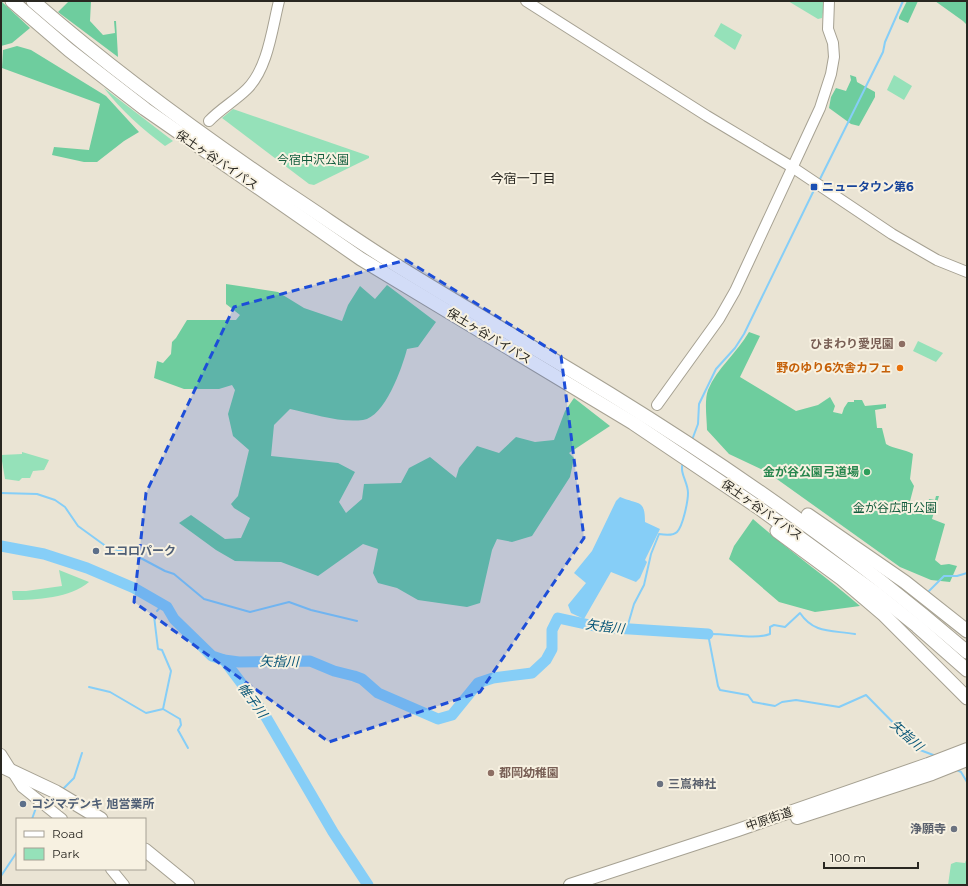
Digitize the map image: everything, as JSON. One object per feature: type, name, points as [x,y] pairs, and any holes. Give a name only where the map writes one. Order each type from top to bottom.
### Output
[{"type":"highway","name":"保土ヶ谷バイパス","points":[[12,1],[69,50],[145,109],[361,258],[584,393],[710,474],[877,594],[917,626],[967,670]]},
{"type":"highway","name":"保土ヶ谷バイパス","points":[[33,1],[86,47],[163,107],[349,235],[690,445],[762,493],[829,541],[927,618],[967,652]]},
{"type":"highway","points":[[690,445],[770,490],[830,530],[905,582],[967,631]]},
{"type":"highway","points":[[710,474],[801,550],[842,579],[883,614],[967,698]]},
{"type":"highway","points":[[5,769],[56,792],[98,818]]},
{"type":"highway","points":[[146,851],[188,885]]},
{"type":"main road","name":"中原街道","points":[[570,885],[752,825],[947,758],[967,749]]},
{"type":"main road","name":"中原街道","points":[[597,885],[925,776],[967,760]]},
{"type":"street","points":[[209,121],[248,88],[255,78],[262,65],[279,1]]},
{"type":"street","points":[[526,1],[707,116],[792,167],[892,234],[937,260],[967,272]]},
{"type":"street","points":[[657,405],[719,319],[736,290],[820,108],[831,74],[834,57],[833,43],[828,29],[829,1]]},
{"type":"street","points":[[1,754],[5,769],[22,787],[61,818]]},
{"type":"street","points":[[112,870],[124,885]]},
{"type":"highlighted area","points":[[406,260],[561,356],[584,538],[480,692],[329,742],[134,602],[146,493],[234,307]]},
{"type":"green space","points":[[1,1],[30,28],[12,43],[1,46]]},
{"type":"green space","points":[[69,1],[91,1],[90,21],[103,35],[115,33],[114,21],[116,21],[118,57],[58,12]]},
{"type":"green space","points":[[788,1],[825,1],[822,18],[818,19]]},
{"type":"green space","points":[[907,1],[918,1],[908,23],[899,19]]},
{"type":"green space","points":[[935,1],[967,1],[967,25],[963,21]]},
{"type":"green space","points":[[721,23],[742,35],[735,50],[714,36]]},
{"type":"green space","points":[[17,46],[31,50],[106,96],[139,132],[124,141],[97,162],[84,162],[52,155],[54,147],[89,150],[100,104],[2,68],[3,50]]},
{"type":"green space","points":[[850,75],[856,77],[857,82],[875,92],[875,97],[859,126],[851,124],[829,108],[831,97],[836,88],[846,91],[851,80]]},
{"type":"green space","points":[[894,75],[912,86],[904,100],[887,90]]},
{"type":"green space","points":[[104,88],[173,141],[165,146],[157,140],[125,112]]},
{"type":"green space","name":"今宿中沢公園","points":[[233,109],[369,156],[369,158],[314,185],[309,184],[222,118]]},
{"type":"green space","points":[[226,284],[278,292],[304,308],[342,321],[348,305],[360,286],[375,299],[387,285],[436,322],[418,347],[407,349],[397,379],[385,401],[371,417],[354,421],[327,418],[290,409],[274,425],[271,456],[338,463],[355,472],[339,502],[346,513],[362,499],[364,484],[401,483],[409,468],[430,457],[456,478],[459,468],[477,446],[499,453],[516,437],[535,442],[554,440],[565,411],[574,398],[610,426],[569,453],[574,458],[570,477],[532,536],[512,542],[497,539],[492,550],[480,603],[467,607],[418,600],[397,588],[378,583],[373,573],[378,549],[363,544],[318,576],[281,562],[235,561],[216,550],[179,523],[191,515],[225,539],[241,538],[250,518],[234,508],[231,504],[238,496],[249,450],[233,436],[228,414],[235,390],[232,385],[219,389],[184,389],[154,378],[157,361],[163,363],[171,354],[172,342],[187,320],[236,320],[240,315],[226,304]]},
{"type":"green space","name":"金が谷広町公園","points":[[749,332],[760,336],[740,377],[796,411],[818,405],[830,397],[835,406],[833,412],[842,414],[848,402],[854,402],[854,400],[862,400],[865,406],[886,404],[886,408],[875,410],[877,428],[882,428],[886,444],[913,454],[910,479],[914,486],[909,505],[919,508],[921,503],[928,505],[929,499],[935,500],[936,496],[939,496],[932,519],[945,524],[935,560],[941,565],[949,564],[957,566],[950,582],[931,580],[900,567],[767,472],[729,454],[707,430],[706,405],[708,390],[712,382]]},
{"type":"green space","points":[[918,341],[943,353],[936,362],[913,351]]},
{"type":"green space","points":[[22,452],[49,460],[44,470],[33,471],[30,478],[22,478],[19,481],[5,479],[1,455],[22,454]]},
{"type":"green space","points":[[753,519],[860,606],[815,612],[779,602],[729,559],[734,546]]},
{"type":"green space","points":[[59,570],[89,582],[73,592],[63,595],[42,599],[13,600],[12,591],[26,591],[62,586]]},
{"type":"green space","points":[[967,857],[967,885],[948,885],[951,864],[956,862],[965,863]]},
{"type":"water","points":[[620,497],[640,504],[644,510],[645,522],[660,529],[645,560],[647,562],[640,578],[636,582],[611,572],[584,619],[571,613],[568,605],[586,583],[574,573],[592,551],[616,501]]},
{"type":"waterway","points":[[819,181],[883,52],[885,42],[903,1]]},
{"type":"waterway","points":[[692,440],[698,424],[699,404],[716,369],[735,348],[744,334],[816,186]]},
{"type":"waterway","points":[[627,628],[634,604],[644,585],[651,554],[659,534],[669,535],[677,532],[683,519],[688,493],[682,470],[683,463]]},
{"type":"waterway","points":[[1,493],[37,494],[55,500],[65,507],[78,526],[107,547],[135,555],[165,571],[174,574],[204,599],[250,612],[289,602],[311,610],[357,621]]},
{"type":"waterway","name":"矢指川","points":[[1,546],[44,554],[87,568],[134,588],[167,607],[174,619],[212,656],[224,660],[239,662],[310,661],[334,671],[362,679],[378,693],[438,719],[452,715],[478,683],[493,678],[532,673],[546,660],[552,649],[552,630],[558,618],[599,627],[708,634]]},
{"type":"waterway","points":[[928,592],[944,576],[957,576],[967,573]]},
{"type":"waterway","name":"帷子川","points":[[157,611],[163,604]]},
{"type":"waterway","name":"矢指川","points":[[855,634],[817,628],[805,620],[800,613],[785,627],[774,625],[770,627],[770,634],[764,636],[708,634],[720,690],[748,695],[753,702],[775,706],[782,702],[796,700],[839,707],[866,695],[920,750],[936,756]]},
{"type":"waterway","points":[[154,616],[158,649],[162,650],[171,671],[163,709],[180,719],[181,725],[178,730],[188,748]]},
{"type":"waterway","name":"帷子川","points":[[224,660],[263,712],[333,832],[368,885]]},
{"type":"waterway","points":[[89,687],[110,692],[146,713],[163,709]]},
{"type":"waterway","points":[[63,789],[74,778],[82,753]]},
{"type":"waterway","name":"矢指川","points":[[957,770],[961,772],[967,782]]},
{"type":"waterway","points":[[32,818],[37,805]]},
{"type":"waterway","points":[[1,876],[16,854]]},
{"type":"place","name":"ニュータウン第6","points":[[814,187]]},
{"type":"place","name":"ひまわり愛児園","points":[[902,344]]},
{"type":"place","name":"野のゆり6次舎カフェ","points":[[900,368]]},
{"type":"place","name":"金が谷公園弓道場","points":[[867,472]]},
{"type":"place","name":"エコロパーク","points":[[96,551]]},
{"type":"place","name":"都岡幼稚園","points":[[491,773]]},
{"type":"place","name":"三嶌神社","points":[[660,784]]},
{"type":"place","name":"コジマデンキ 旭営業所","points":[[23,804]]},
{"type":"place","name":"浄願寺","points":[[954,829]]},
{"type":"district","name":"今宿一丁目","points":[[523,178]]}]
